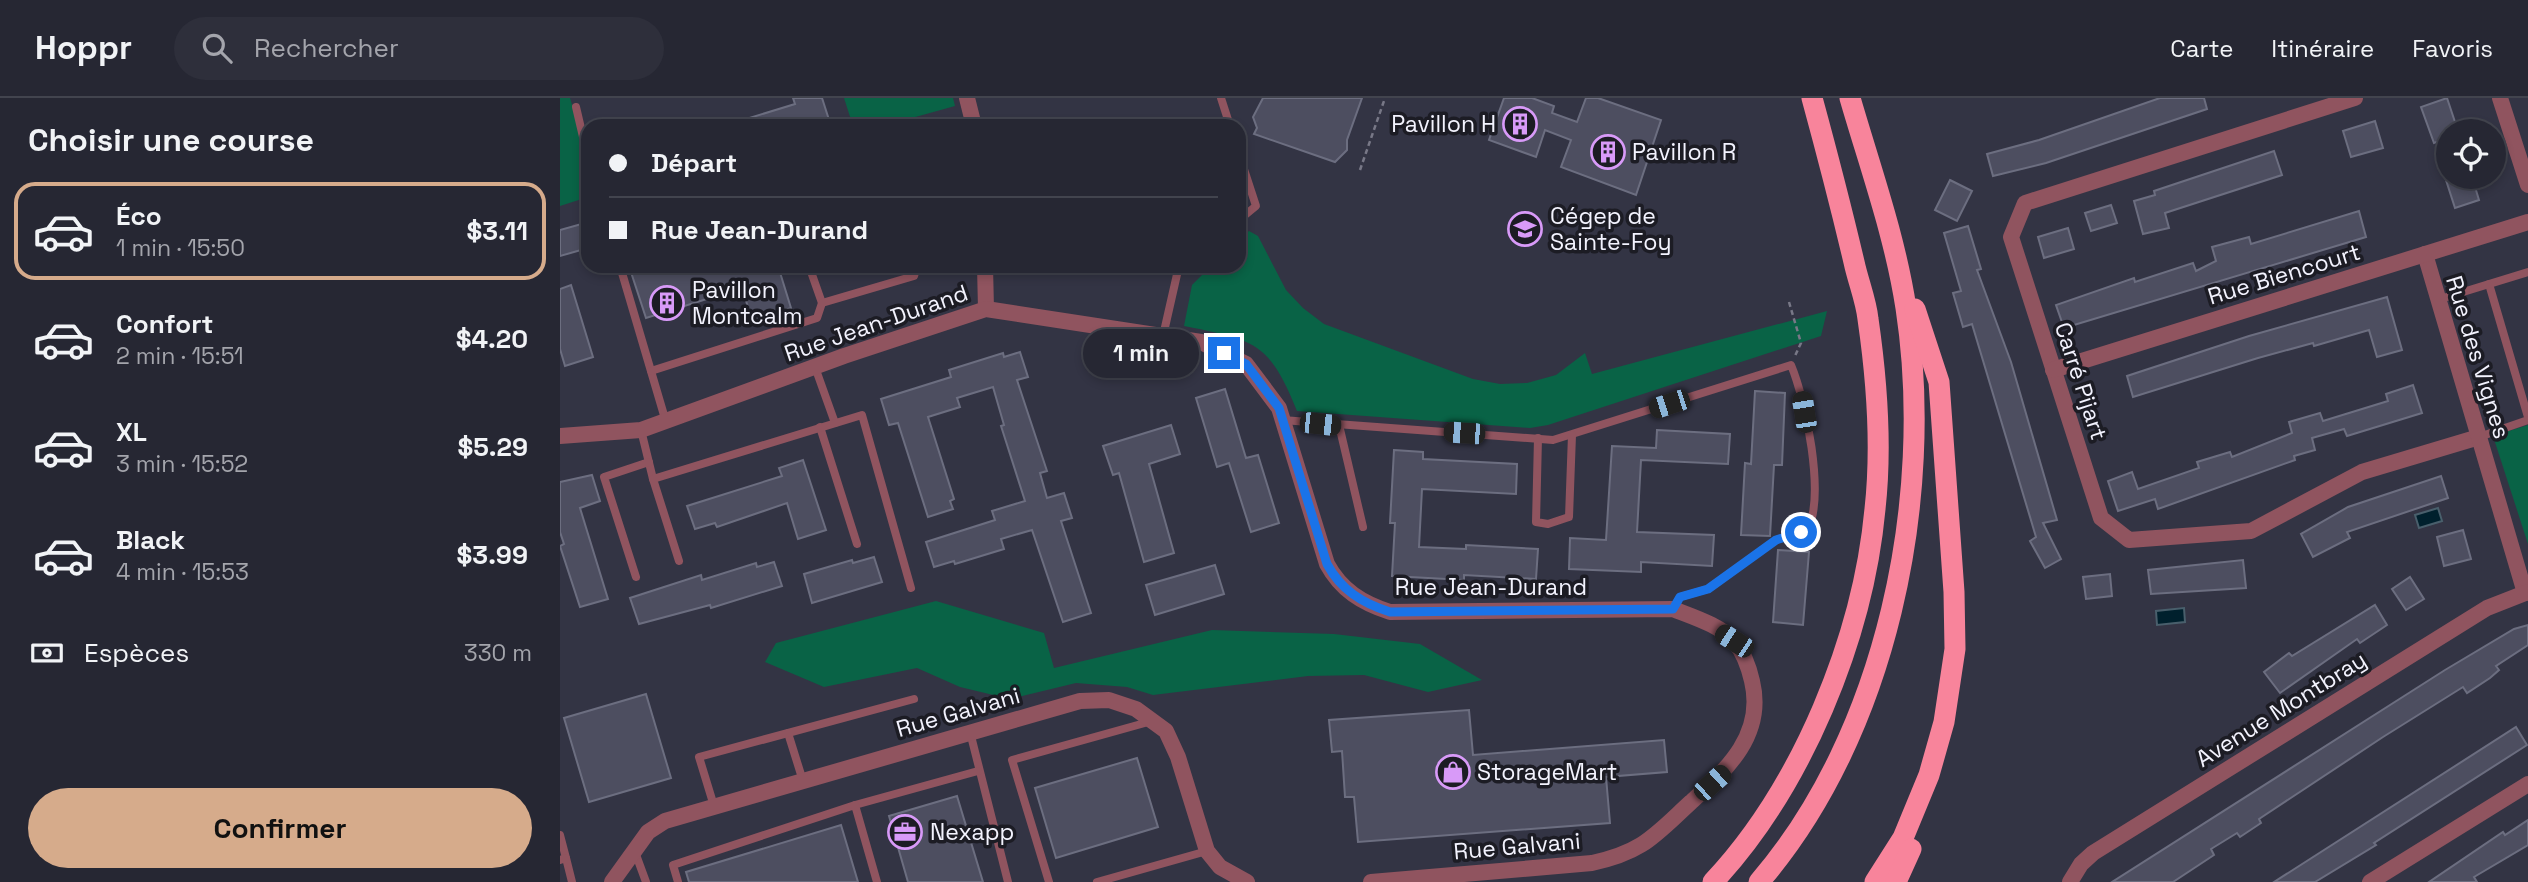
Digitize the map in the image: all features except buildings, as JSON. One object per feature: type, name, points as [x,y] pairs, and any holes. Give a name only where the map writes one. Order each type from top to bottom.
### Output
[{"type":"highway","points":[[1797,98],[1845,223]]},
{"type":"highway","points":[[1720,875],[1777,798],[1812,730],[1850,636],[1870,550],[1878,465],[1874,364],[1868,315],[1812,98]]},
{"type":"highway","points":[[1850,98],[1939,382],[1955,621],[1939,778],[1896,882]]},
{"type":"highway","points":[[1759,882],[1783,855],[1805,821],[1847,744],[1882,643],[1901,569],[1912,459],[1912,363],[1895,247]]},
{"type":"highway","points":[[1875,882],[1917,806],[1944,722]]},
{"type":"street","points":[[967,98],[972,119]]},
{"type":"street","name":"Carré Pijart","points":[[2355,98],[2025,202],[2011,237],[2101,519],[2129,540],[2251,531],[2362,472],[2479,437]]},
{"type":"street","points":[[2500,98],[2528,186]]},
{"type":"street","name":"Rue Biencourt","points":[[2053,370],[2528,222]]},
{"type":"street","name":"Rue des Vignes","points":[[2425,254],[2527,593]]},
{"type":"street","points":[[985,273],[986,309]]},
{"type":"street","name":"Rue Jean-Durand","points":[[560,436],[641,430],[986,309],[1201,342],[1246,364],[1279,408],[1327,564],[1336,579],[1367,605],[1390,612],[1673,609],[1706,623],[1734,641],[1748,667],[1755,695],[1754,724],[1729,767],[1646,844],[1624,856]]},
{"type":"street","name":"Avenue Montbray","points":[[2070,882],[2081,864],[2093,853],[2487,608],[2527,593]]},
{"type":"street","name":"Rue Galvani","points":[[612,882],[648,832],[658,824],[1089,699],[1109,699],[1127,705],[1166,731],[1175,748],[1208,851],[1220,867],[1247,882]]},
{"type":"street","points":[[2370,882],[2528,784]]},
{"type":"street","name":"Rue Galvani","points":[[1371,882],[1592,863],[1624,856]]},
{"type":"lane","points":[[1221,98],[1228,119]]},
{"type":"lane","points":[[576,107],[581,128]]},
{"type":"lane","points":[[1246,175],[1256,206],[1246,214]]},
{"type":"lane","points":[[2437,300],[2528,272]]},
{"type":"lane","points":[[622,273],[666,422]]},
{"type":"lane","points":[[651,372],[817,318],[822,303],[811,273]]},
{"type":"lane","points":[[822,303],[914,276],[915,273]]},
{"type":"lane","points":[[1163,336],[1177,273]]},
{"type":"lane","points":[[2479,437],[2528,419],[2489,284]]},
{"type":"lane","points":[[1282,420],[1553,440],[1791,366],[1800,386],[1814,480],[1813,519],[1808,528],[1776,540],[1708,589],[1680,597],[1673,609]]},
{"type":"lane","points":[[815,367],[835,423]]},
{"type":"lane","points":[[653,479],[862,415],[911,588]]},
{"type":"lane","points":[[1339,425],[1363,527]]},
{"type":"lane","points":[[820,428],[857,544]]},
{"type":"lane","points":[[641,430],[653,479],[679,561]]},
{"type":"lane","points":[[1538,438],[1536,522],[1548,524],[1569,517],[1572,436]]},
{"type":"lane","points":[[636,577],[604,477],[649,462]]},
{"type":"lane","points":[[715,806],[699,757],[914,699]]},
{"type":"lane","points":[[1049,882],[1012,760],[1152,721]]},
{"type":"lane","points":[[970,732],[1008,882]]},
{"type":"lane","points":[[788,733],[803,781]]},
{"type":"lane","points":[[678,882],[673,865],[855,805],[978,771]]},
{"type":"lane","points":[[855,805],[877,882]]},
{"type":"lane","points":[[560,835],[563,859],[572,882]]},
{"type":"lane","points":[[635,851],[646,882]]},
{"type":"lane","points":[[1097,882],[1208,851]]},
{"type":"path","points":[[1360,170],[1385,98]]},
{"type":"path","points":[[1789,302],[1801,343]]},
{"type":"green space","points":[[560,98],[570,98],[581,139],[581,199],[560,206]]},
{"type":"green space","points":[[844,98],[953,98],[955,106],[908,119],[851,119]]},
{"type":"green space","points":[[1249,231],[1258,236],[1286,290],[1324,324],[1473,379],[1500,384],[1527,383],[1556,375],[1585,353],[1592,374],[1827,311],[1821,336],[1548,425],[1530,428],[1297,411],[1277,370],[1256,347],[1227,335],[1184,326],[1192,285],[1204,273],[1246,273],[1246,233]]},
{"type":"green space","points":[[2528,425],[2528,544],[2493,436]]},
{"type":"green space","points":[[936,601],[1044,633],[1054,668],[1212,630],[1334,634],[1420,644],[1482,680],[1428,692],[1364,675],[1308,676],[1153,695],[1127,687],[1076,683],[1010,699],[960,687],[917,668],[824,687],[765,662],[776,643]]},
{"type":"water","points":[[2438,508],[2442,521],[2419,528],[2415,515]]},
{"type":"water","points":[[2184,608],[2185,622],[2157,625],[2156,611]]},
{"type":"place","name":"Pavillon H","points":[[1520,124]]},
{"type":"place","name":"Pavillon R","points":[[1608,152]]},
{"type":"place","name":"Cégep de Sainte-Foy","points":[[1525,229]]},
{"type":"place","name":"Pavillon Montcalm","points":[[667,303]]},
{"type":"place","name":"StorageMart","points":[[1453,772]]},
{"type":"place","name":"Nexapp","points":[[905,832]]},
{"type":"route","points":[[1224,353],[1246,364],[1279,408],[1327,564],[1336,579],[1367,605],[1390,612],[1673,609],[1680,597],[1708,589],[1776,540],[1801,532]]}]
